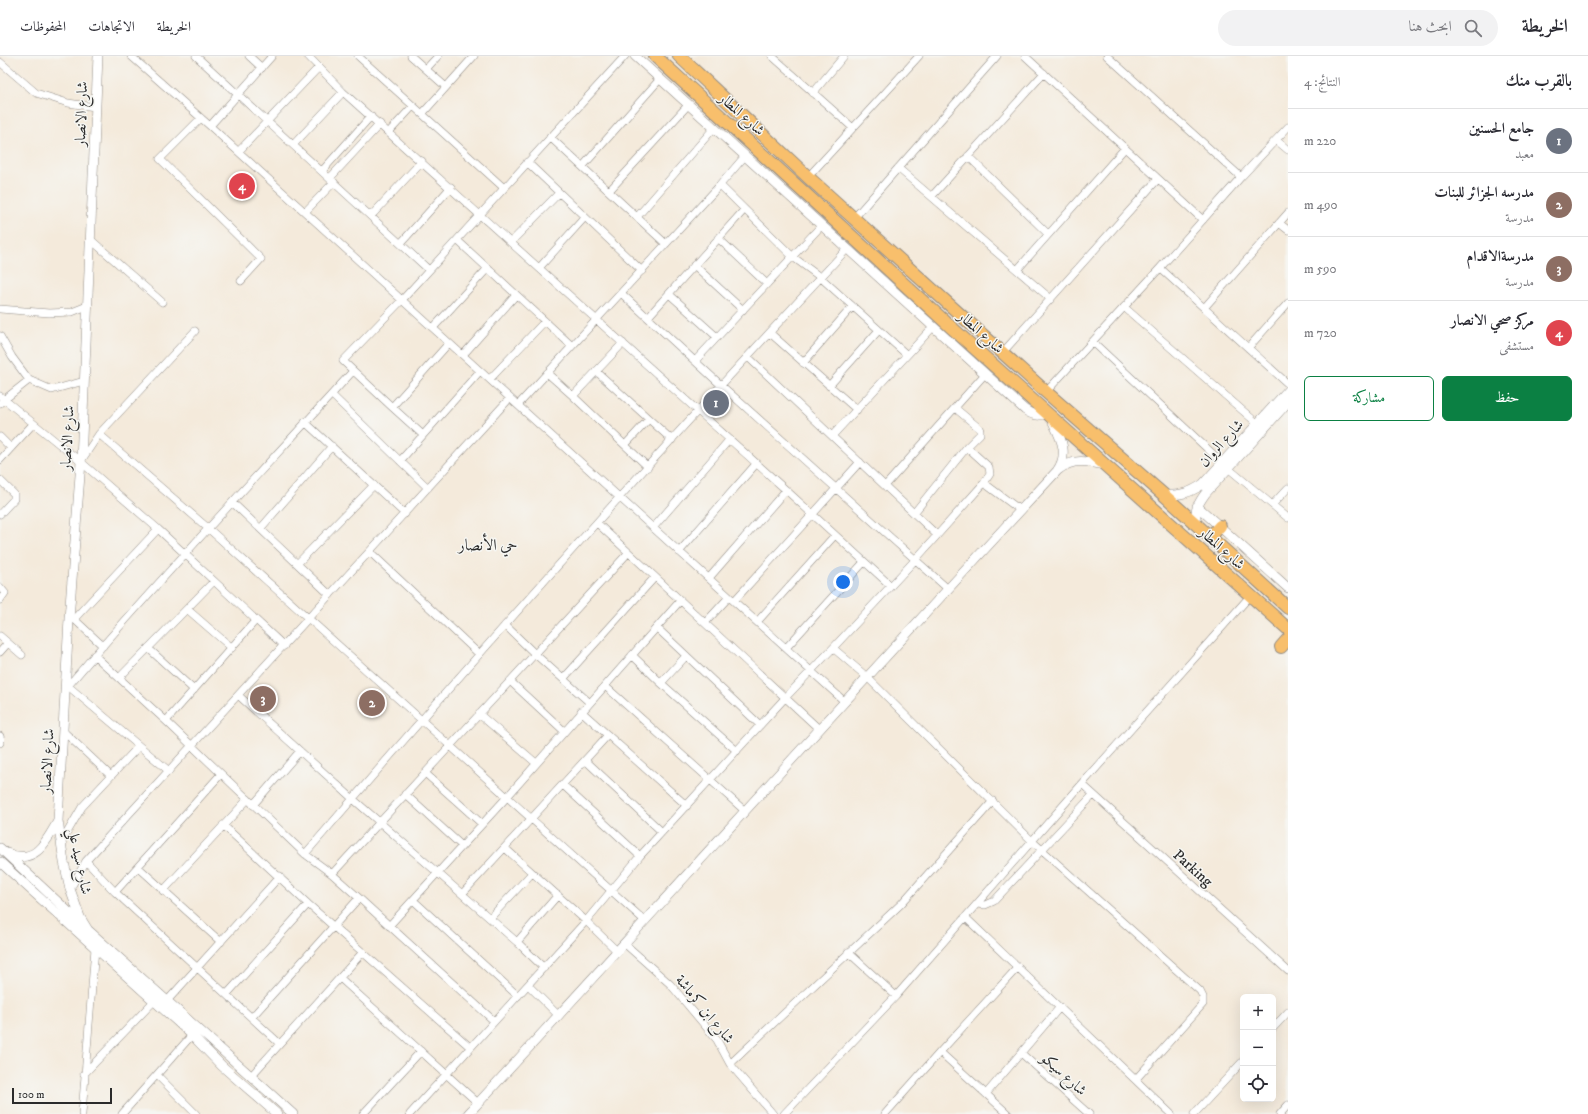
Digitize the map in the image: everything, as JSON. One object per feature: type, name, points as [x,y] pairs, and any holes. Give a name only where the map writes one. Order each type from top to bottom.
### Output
[{"type":"main road","name":"شارع المطار","points":[[655,56],[1048,415],[1288,629]]},
{"type":"main road","name":"شارع المطار","points":[[679,56],[808,177],[1046,392],[1164,495],[1288,608]]},
{"type":"main road","points":[[692,56],[701,77]]},
{"type":"main road","points":[[952,328],[960,323],[961,315]]},
{"type":"main road","points":[[972,345],[975,337],[982,333]]},
{"type":"main road","points":[[1210,537],[1220,526]]},
{"type":"street","name":"شارع الانصار","points":[[58,821],[81,462],[98,56]]},
{"type":"street","points":[[130,56],[210,126],[844,701]]},
{"type":"street","points":[[196,56],[429,270]]},
{"type":"street","points":[[249,56],[262,68]]},
{"type":"street","points":[[210,126],[272,56]]},
{"type":"street","points":[[308,56],[343,92],[451,187],[891,586]]},
{"type":"street","points":[[358,56],[504,188]]},
{"type":"street","points":[[411,56],[446,86]]},
{"type":"street","points":[[426,69],[438,56]]},
{"type":"street","points":[[422,114],[474,56]]},
{"type":"street","points":[[423,435],[343,361],[402,300],[625,56]]},
{"type":"street","points":[[635,56],[1027,412],[1036,415],[1048,415],[1064,448],[1063,458],[1057,471]]},
{"type":"street","points":[[772,56],[853,128]]},
{"type":"street","points":[[813,93],[844,56]]},
{"type":"street","points":[[808,177],[919,56]]},
{"type":"street","points":[[854,218],[997,56]]},
{"type":"street","points":[[1025,56],[1203,220]]},
{"type":"street","points":[[1107,56],[1241,177]]},
{"type":"street","points":[[0,62],[36,93],[68,103],[95,108]]},
{"type":"street","points":[[238,152],[319,67]]},
{"type":"street","points":[[932,196],[1044,73]]},
{"type":"street","points":[[583,166],[660,79]]},
{"type":"street","points":[[294,145],[343,92]]},
{"type":"street","points":[[609,191],[688,104]]},
{"type":"street","points":[[389,132],[413,106]]},
{"type":"street","points":[[322,171],[371,116]]},
{"type":"street","points":[[201,118],[160,159],[261,259],[241,281]]},
{"type":"street","points":[[305,212],[380,124]]},
{"type":"street","points":[[1046,392],[1288,127]]},
{"type":"street","points":[[637,217],[714,128]]},
{"type":"street","points":[[550,137],[666,244]]},
{"type":"street","points":[[1276,140],[1288,150]]},
{"type":"street","points":[[1017,270],[1125,148]]},
{"type":"street","points":[[518,405],[642,271],[745,156]]},
{"type":"street","points":[[968,156],[1048,234]]},
{"type":"street","points":[[371,216],[422,162]]},
{"type":"street","points":[[527,162],[642,271]]},
{"type":"street","points":[[898,168],[1051,299]]},
{"type":"street","points":[[1003,352],[1158,179]]},
{"type":"street","points":[[720,185],[793,257],[820,278],[907,355]]},
{"type":"street","points":[[401,243],[451,187]]},
{"type":"street","points":[[511,242],[559,193]]},
{"type":"street","points":[[648,317],[744,210]]},
{"type":"street","points":[[1204,308],[1288,213]]},
{"type":"street","points":[[539,268],[586,217]]},
{"type":"street","points":[[1279,222],[1288,230]]},
{"type":"street","points":[[695,361],[822,226]]},
{"type":"street","points":[[718,238],[767,284]]},
{"type":"street","points":[[90,239],[162,302]]},
{"type":"street","points":[[457,240],[572,346]]},
{"type":"street","points":[[305,854],[479,654],[847,249]]},
{"type":"street","points":[[694,265],[743,310]]},
{"type":"street","points":[[433,328],[488,268]]},
{"type":"street","points":[[1160,268],[1288,384]]},
{"type":"street","points":[[621,293],[948,589]]},
{"type":"street","points":[[669,294],[717,338]]},
{"type":"street","points":[[462,355],[516,295]]},
{"type":"street","points":[[1248,348],[1288,303]]},
{"type":"street","points":[[0,309],[49,313],[72,312],[87,306]]},
{"type":"street","points":[[803,363],[852,307]]},
{"type":"street","points":[[1124,308],[1258,424]]},
{"type":"street","points":[[490,379],[545,321]]},
{"type":"street","points":[[832,436],[934,327]]},
{"type":"street","points":[[829,386],[879,330]]},
{"type":"street","points":[[81,462],[99,434],[195,331]]},
{"type":"street","points":[[770,333],[856,410]]},
{"type":"street","points":[[0,336],[12,357],[29,380],[52,390],[84,381]]},
{"type":"street","points":[[1093,342],[1225,465],[1288,518]]},
{"type":"street","points":[[392,407],[449,343]]},
{"type":"street","points":[[573,396],[623,343]]},
{"type":"street","points":[[748,357],[937,535]]},
{"type":"street","points":[[169,771],[67,686],[185,554],[353,371]]},
{"type":"street","points":[[400,461],[480,371]]},
{"type":"street","points":[[596,371],[672,440]]},
{"type":"street","points":[[547,373],[648,467]]},
{"type":"street","points":[[886,486],[985,374]]},
{"type":"street","points":[[29,380],[1,399],[81,462],[158,529],[284,646]]},
{"type":"street","name":"شارع الروان","points":[[1197,506],[1225,465],[1288,390]]},
{"type":"street","points":[[332,395],[428,488]]},
{"type":"street","points":[[70,889],[86,861],[510,398]]},
{"type":"street","name":"شارع الروان","points":[[1164,495],[1182,495],[1203,484],[1225,465],[1288,402]]},
{"type":"street","points":[[914,513],[980,434],[980,430],[955,408]]},
{"type":"street","points":[[625,445],[649,419]]},
{"type":"street","points":[[306,422],[405,514]]},
{"type":"street","points":[[0,460],[33,424]]},
{"type":"street","points":[[99,434],[209,529],[645,921]]},
{"type":"street","points":[[0,437],[11,448]]},
{"type":"street","points":[[653,528],[729,440]]},
{"type":"street","points":[[261,528],[332,446]]},
{"type":"street","points":[[410,1114],[612,892],[640,856],[785,698],[915,560],[984,483],[990,474],[989,467],[967,448]]},
{"type":"street","points":[[468,1114],[618,952],[844,701],[1057,471],[1066,464],[1078,461],[1105,465]]},
{"type":"street","points":[[705,623],[732,599],[814,515],[860,462]]},
{"type":"street","points":[[679,552],[756,464]]},
{"type":"street","points":[[0,480],[14,494],[14,498],[0,514]]},
{"type":"street","points":[[984,483],[1020,510]]},
{"type":"street","points":[[298,563],[374,485]]},
{"type":"street","points":[[1273,504],[1288,488]]},
{"type":"street","points":[[709,578],[786,490]]},
{"type":"street","points":[[233,503],[330,595]]},
{"type":"street","points":[[1197,506],[1195,518],[1198,526]]},
{"type":"street","points":[[1197,506],[1288,588]]},
{"type":"street","points":[[597,523],[819,729]]},
{"type":"street","points":[[103,646],[72,619],[158,529]]},
{"type":"street","points":[[757,622],[835,535]]},
{"type":"street","points":[[370,552],[479,654]]},
{"type":"street","points":[[332,874],[628,552]]},
{"type":"street","points":[[786,648],[864,562]]},
{"type":"street","points":[[563,679],[655,577]]},
{"type":"street","points":[[119,678],[214,581]]},
{"type":"street","points":[[0,587],[5,593],[0,600]]},
{"type":"street","points":[[784,1114],[896,996],[1082,784],[1251,595]]},
{"type":"street","points":[[390,926],[507,797],[581,711],[590,703],[680,601]]},
{"type":"street","points":[[187,609],[232,648]]},
{"type":"street","points":[[166,721],[256,620]]},
{"type":"street","points":[[505,625],[590,703]]},
{"type":"street","points":[[656,628],[760,725]]},
{"type":"street","points":[[0,636],[22,655]]},
{"type":"street","points":[[0,652],[8,643]]},
{"type":"street","points":[[148,648],[194,690]]},
{"type":"street","points":[[833,648],[867,677],[1032,841],[1200,991],[1203,997],[1203,1004],[1136,1079]]},
{"type":"street","points":[[94,655],[166,721],[305,854],[332,874],[494,1021]]},
{"type":"street","points":[[632,655],[661,684],[737,751]]},
{"type":"street","points":[[661,684],[686,656]]},
{"type":"street","points":[[510,681],[564,731]]},
{"type":"street","points":[[605,686],[744,811]]},
{"type":"street","points":[[238,695],[353,799],[517,942],[544,968]]},
{"type":"street","points":[[581,711],[687,806]]},
{"type":"street","points":[[479,714],[536,763]]},
{"type":"street","points":[[63,731],[111,776]]},
{"type":"street","points":[[462,894],[608,735]]},
{"type":"street","points":[[0,736],[0,743]]},
{"type":"street","points":[[60,844],[82,807],[139,746]]},
{"type":"street","points":[[163,890],[223,825],[250,802],[300,751]]},
{"type":"street","points":[[585,760],[662,832]]},
{"type":"street","points":[[425,773],[482,824]]},
{"type":"street","points":[[115,892],[221,774]]},
{"type":"street","name":"Parking","points":[[1082,784],[1288,971]]},
{"type":"street","points":[[563,785],[640,856]]},
{"type":"street","points":[[405,794],[462,846]]},
{"type":"street","points":[[977,904],[985,905],[994,901],[1093,795]]},
{"type":"street","points":[[730,1064],[901,904],[992,801]]},
{"type":"street","name":"شارع سيد علي","points":[[58,821],[60,844],[70,889],[80,917],[88,930]]},
{"type":"street","name":"شارع سيد علي","points":[[1,849],[21,857],[36,852],[43,846],[58,821]]},
{"type":"street","points":[[223,825],[280,876],[308,904],[470,1047]]},
{"type":"street","points":[[505,848],[618,952]]},
{"type":"street","points":[[1,849],[88,930],[293,1114]]},
{"type":"street","points":[[86,861],[115,892],[280,1044]]},
{"type":"street","points":[[0,862],[192,1035],[222,1066],[277,1114]]},
{"type":"street","points":[[138,867],[221,942]]},
{"type":"street","points":[[490,918],[532,873]]},
{"type":"street","points":[[167,1001],[280,876]]},
{"type":"street","points":[[517,942],[558,896]]},
{"type":"street","points":[[252,1017],[359,898]]},
{"type":"street","points":[[413,900],[518,996]]},
{"type":"street","points":[[227,994],[308,904]]},
{"type":"street","points":[[965,917],[1171,1114]]},
{"type":"street","name":"شارع ابن كرماشة","points":[[625,944],[670,984],[717,1040],[730,1064],[773,1114]]},
{"type":"street","points":[[82,1114],[95,948]]},
{"type":"street","points":[[251,1076],[363,952]]},
{"type":"street","points":[[848,952],[896,996]]},
{"type":"street","points":[[885,1114],[1018,967]]},
{"type":"street","points":[[340,978],[478,1103]]},
{"type":"street","points":[[528,985],[559,1016]]},
{"type":"street","points":[[84,1074],[154,1002]]},
{"type":"street","points":[[986,1094],[1060,1007]]},
{"type":"street","points":[[1276,1025],[1288,1012]]},
{"type":"street","points":[[122,1114],[192,1035]]},
{"type":"street","points":[[363,1114],[421,1051]]},
{"type":"street","points":[[940,1052],[1008,1114]]},
{"type":"street","name":"شارع سيكو","points":[[1021,1052],[1089,1114]]},
{"type":"street","points":[[222,1066],[229,1057]]},
{"type":"street","points":[[1194,1114],[1240,1064]]},
{"type":"street","points":[[157,1075],[193,1113]]},
{"type":"street","points":[[1280,1114],[1288,1105]]},
{"type":"place","name":"مركز صحي الانصار","points":[[242,186]]},
{"type":"place","name":"جامع الحسنين","points":[[716,403]]},
{"type":"place","name":"مدرسةالاقدام","points":[[263,699]]},
{"type":"place","name":"مدرسه الجزائر للبنات","points":[[372,703]]},
{"type":"district","name":"حي الأنصار","points":[[488,544]]}]
